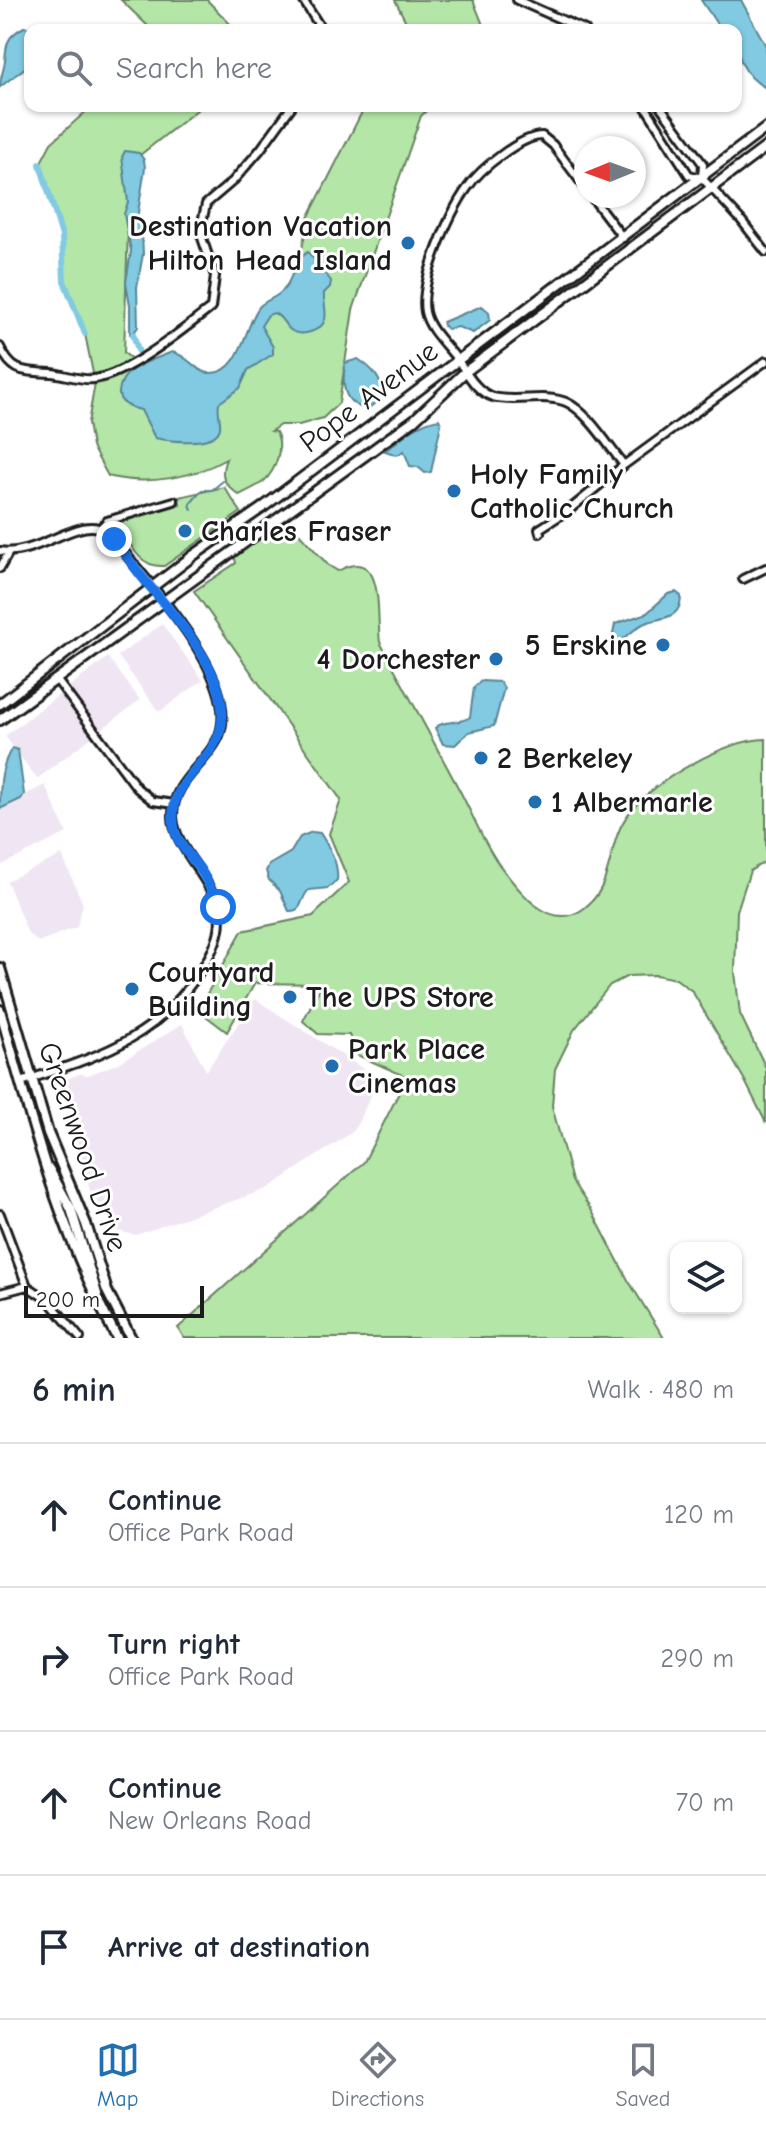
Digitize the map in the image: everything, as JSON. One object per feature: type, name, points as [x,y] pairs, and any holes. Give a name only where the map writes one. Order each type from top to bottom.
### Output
[{"type":"main road","name":"Pope Avenue","points":[[0,704],[48,664],[623,238],[766,128]]},
{"type":"main road","name":"Pope Avenue","points":[[0,720],[414,420],[465,372],[766,147]]},
{"type":"main road","points":[[321,463],[332,479]]},
{"type":"main road","points":[[0,727],[13,712]]},
{"type":"main road","name":"Greenwood Drive","points":[[0,968],[48,1133],[86,1224],[107,1291],[129,1337]]},
{"type":"main road","name":"Greenwood Drive","points":[[0,1010],[64,1226],[88,1284],[117,1338]]},
{"type":"main road","name":"Greenwood Drive","points":[[43,1163],[71,1209],[108,1321]]},
{"type":"street","points":[[303,0],[319,24]]},
{"type":"street","points":[[517,0],[571,24]]},
{"type":"street","points":[[0,347],[8,363],[21,371],[68,374],[91,380],[112,375],[176,335],[211,308],[215,276],[200,232],[206,204],[233,181],[288,112]]},
{"type":"street","points":[[649,112],[689,175],[702,178],[766,252]]},
{"type":"street","points":[[664,112],[703,164],[702,178]]},
{"type":"street","points":[[574,173],[553,145],[542,136],[528,138],[472,182],[458,203],[442,239],[424,300],[428,320],[480,389],[493,397],[558,400],[569,404],[591,424],[624,465]]},
{"type":"street","points":[[600,208],[623,238]]},
{"type":"street","points":[[540,533],[539,529],[569,510],[624,465],[766,361]]},
{"type":"street","points":[[100,528],[107,521],[174,501]]},
{"type":"street","points":[[0,551],[21,551],[87,527],[100,528],[114,539],[208,664],[217,684],[222,719],[218,738],[181,785],[174,804],[176,836],[204,875],[218,907],[218,932],[209,956],[174,1006],[148,1029],[91,1058],[21,1082]]},
{"type":"street","points":[[0,568],[9,552]]},
{"type":"street","points":[[743,579],[766,568]]},
{"type":"street","points":[[56,679],[137,788],[153,801],[174,804]]},
{"type":"street","points":[[0,1214],[27,1286],[48,1300],[80,1338]]},
{"type":"street","points":[[0,1293],[27,1286]]},
{"type":"shaded area","points":[[162,624],[203,680],[159,712],[118,656]]},
{"type":"shaded area","points":[[108,657],[140,700],[37,779],[5,736]]},
{"type":"shaded area","points":[[45,785],[67,833],[0,866],[0,807]]},
{"type":"shaded area","points":[[62,855],[83,904],[77,927],[38,942],[28,934],[7,881]]},
{"type":"shaded area","points":[[255,999],[379,1079],[354,1131],[267,1189],[136,1235],[117,1231],[91,1194],[61,1081],[119,1063],[182,1024],[206,1071]]},
{"type":"green space","points":[[121,0],[207,0],[230,24],[146,24]]},
{"type":"green space","points":[[395,0],[473,0],[483,24],[407,24]]},
{"type":"green space","points":[[85,112],[194,112],[130,163],[124,353],[140,365],[227,385],[259,313],[292,300],[308,218],[362,112],[425,112],[353,310],[339,403],[323,418],[299,425],[280,425],[271,431],[276,432],[279,452],[275,465],[263,482],[239,495],[224,480],[226,459],[199,471],[168,478],[137,480],[108,476],[92,447],[88,423],[95,383],[85,334],[64,281],[61,236],[40,164],[51,143]]},
{"type":"green space","points":[[224,487],[241,512],[164,566],[140,558],[118,522],[180,504],[179,497]]},
{"type":"green space","points":[[287,520],[328,565],[338,571],[353,565],[364,567],[371,574],[378,601],[380,642],[493,855],[524,895],[546,912],[558,916],[570,915],[594,899],[602,886],[624,820],[656,787],[711,754],[749,741],[766,739],[766,861],[750,871],[737,911],[735,972],[740,1014],[766,1068],[766,1123],[692,991],[676,979],[656,975],[628,976],[610,985],[574,1030],[555,1069],[552,1106],[572,1181],[664,1338],[184,1338],[178,1328],[364,1162],[407,1077],[357,1055],[349,1035],[318,1034],[303,1021],[322,984],[255,983],[227,1032],[198,1010],[242,931],[313,916],[349,882],[329,834],[341,800],[194,591],[236,563],[234,555]]},
{"type":"water","points":[[701,0],[741,0],[766,46],[766,88],[751,77],[742,64],[742,24],[717,24]]},
{"type":"water","points":[[24,27],[24,69],[0,87],[8,41]]},
{"type":"water","points":[[125,151],[139,153],[145,168],[137,219],[143,254],[137,287],[138,327],[133,334],[130,334],[126,282],[131,251],[124,214],[128,202],[122,157]]},
{"type":"water","points":[[308,252],[331,281],[324,293],[325,316],[320,327],[311,332],[296,333],[274,313],[268,315],[261,326],[273,347],[273,354],[248,370],[240,388],[219,403],[220,428],[217,434],[192,441],[155,438],[141,410],[130,407],[119,396],[125,376],[131,370],[172,352],[209,373],[220,372],[229,366],[260,306],[282,291],[300,259]]},
{"type":"water","points":[[482,306],[489,312],[490,320],[473,333],[458,327],[447,329],[443,325],[443,322]]},
{"type":"water","points":[[358,359],[376,375],[381,385],[382,397],[368,409],[353,403],[344,386],[345,363]]},
{"type":"water","points":[[439,419],[441,424],[431,472],[425,473],[418,467],[410,466],[404,451],[397,455],[385,451],[417,427]]},
{"type":"water","points":[[676,592],[681,596],[680,604],[673,614],[643,624],[616,643],[612,639],[615,624],[647,613],[668,594]]},
{"type":"water","points":[[481,681],[500,682],[504,688],[494,726],[469,732],[455,745],[443,744],[435,728],[470,717],[474,687]]},
{"type":"water","points":[[12,748],[18,750],[24,794],[21,799],[0,809],[3,770]]},
{"type":"water","points":[[312,832],[320,833],[330,850],[337,880],[328,888],[309,890],[300,907],[289,911],[266,871],[269,865],[291,852],[300,837]]},
{"type":"waterway","points":[[40,164],[62,236],[64,281],[85,334]]},
{"type":"waterway","points":[[133,334],[138,350]]},
{"type":"waterway","points":[[192,510],[190,504],[202,490],[212,490],[223,481]]},
{"type":"place","name":"Destination Vacation Hilton Head Island","points":[[408,243]]},
{"type":"place","name":"Holy Family Catholic Church","points":[[454,491]]},
{"type":"place","name":"Charles Fraser","points":[[185,531]]},
{"type":"place","name":"5 Erskine","points":[[663,645]]},
{"type":"place","name":"4 Dorchester","points":[[496,659]]},
{"type":"place","name":"2 Berkeley","points":[[481,758]]},
{"type":"place","name":"1 Albermarle","points":[[535,802]]},
{"type":"place","name":"Courtyard Building","points":[[132,989]]},
{"type":"place","name":"The UPS Store","points":[[290,997]]},
{"type":"place","name":"Park Place Cinemas","points":[[332,1066]]},
{"type":"route","points":[[114,539],[181,625],[208,664],[217,684],[221,730],[211,749],[181,785],[173,814],[176,836],[204,875],[218,907]]}]
